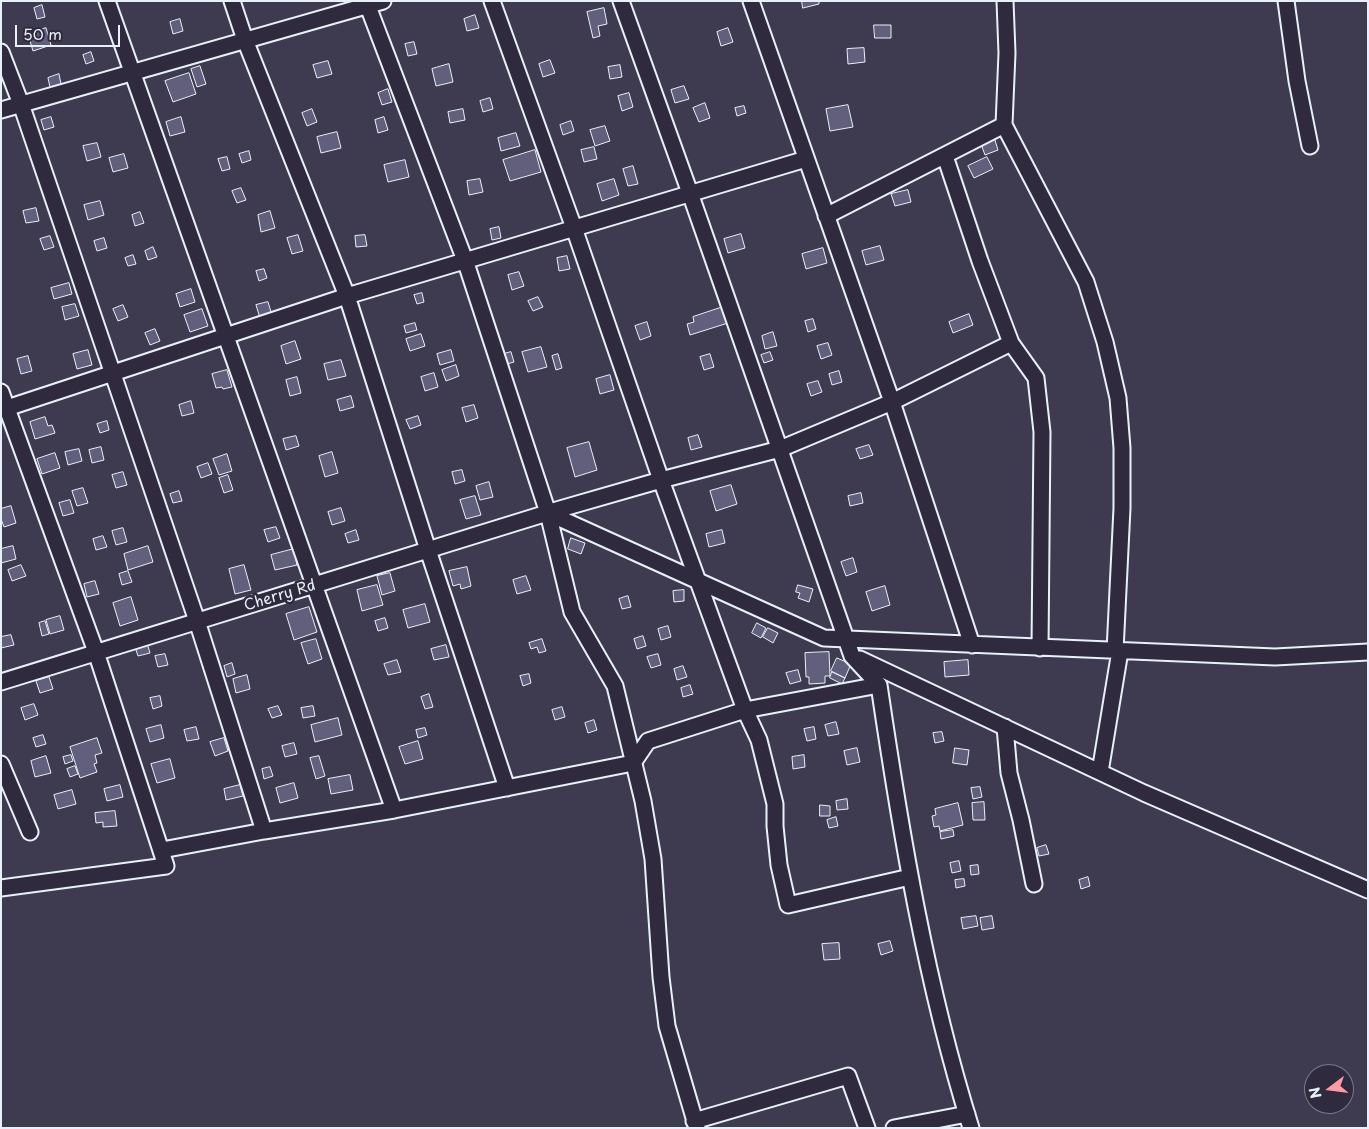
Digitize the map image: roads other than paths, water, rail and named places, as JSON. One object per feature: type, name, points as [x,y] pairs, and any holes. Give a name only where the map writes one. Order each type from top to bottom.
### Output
[{"type":"street","points":[[107,1],[394,810]]},
{"type":"street","points":[[232,1],[245,40],[347,296],[428,550],[507,788]]},
{"type":"street","points":[[1,110],[133,73],[367,3],[383,1]]},
{"type":"street","points":[[492,1],[574,228],[661,480],[745,710],[759,740],[775,804],[779,865],[788,905],[910,877]]},
{"type":"street","points":[[621,1],[852,656],[879,684],[894,786],[918,920],[957,1084],[969,1121],[894,1128]]},
{"type":"street","points":[[751,1],[892,402],[972,645]]},
{"type":"street","points":[[1005,1],[1008,53],[1004,125],[1086,282],[1105,342],[1118,398],[1122,448],[1118,651],[1100,772]]},
{"type":"street","points":[[1286,1],[1297,81],[1310,146]]},
{"type":"street","points":[[367,3],[465,261],[554,511],[572,612],[615,686],[643,801],[653,858],[661,977],[667,1026],[696,1124],[848,1076],[867,1128]]},
{"type":"street","points":[[1,52],[21,104],[198,621],[264,831]]},
{"type":"street","points":[[826,216],[1004,125]]},
{"type":"street","points":[[945,156],[980,261],[1012,343],[1036,378],[1042,432],[1040,648]]},
{"type":"street","points":[[4,409],[347,296],[806,159]]},
{"type":"street","name":"Cherry Rd","points":[[1,682],[554,511],[661,480],[780,449],[892,402],[1012,343]]},
{"type":"street","points":[[1,392],[4,409],[96,652],[166,866],[1,888]]},
{"type":"street","points":[[554,511],[698,582],[824,638],[852,656],[1100,772],[1368,890]]},
{"type":"street","points":[[824,638],[1275,657],[1368,652]]},
{"type":"street","points":[[162,850],[394,810],[633,763],[648,741],[745,710],[879,684]]},
{"type":"street","points":[[1005,727],[1009,773],[1034,884]]},
{"type":"street","points":[[1,764],[30,832]]}]
